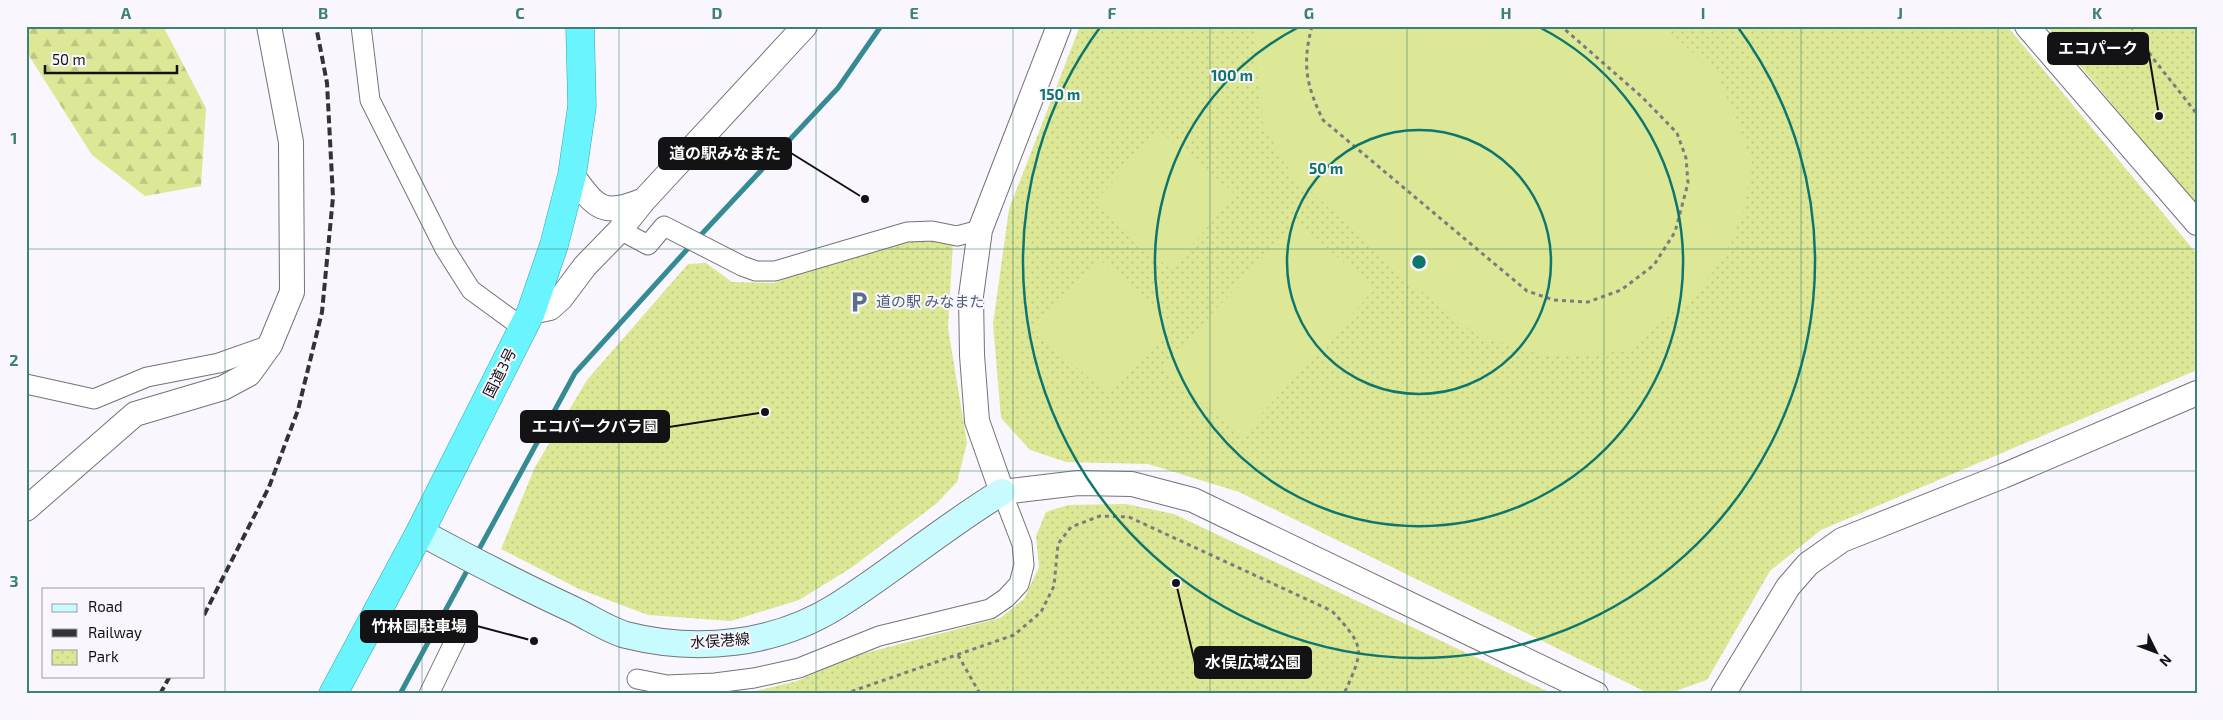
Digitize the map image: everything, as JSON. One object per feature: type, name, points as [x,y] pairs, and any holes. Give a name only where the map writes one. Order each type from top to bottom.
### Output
[{"type":"highway","name":"国道3号","points":[[333,694],[431,538],[527,320],[554,245],[572,175],[582,106],[580,26]]},
{"type":"main road","name":"水俣港線","points":[[431,538],[498,574],[624,635],[674,644],[720,644],[762,638],[799,626],[837,606],[961,517],[1002,492]]},
{"type":"street","points":[[26,509],[135,414],[223,388],[249,374],[270,345],[292,292],[291,142],[269,26]]},
{"type":"street","points":[[361,26],[370,100],[444,249],[470,290],[527,320],[550,308],[562,298],[584,266],[620,230],[644,200],[805,26]]},
{"type":"street","points":[[637,679],[667,685],[715,683],[754,678],[799,668],[879,636],[990,609],[1006,598],[1019,584],[1024,565],[1022,544],[977,421],[972,355],[971,296],[980,230],[1059,26]]},
{"type":"street","points":[[2027,26],[2197,224]]},
{"type":"street","points":[[572,175],[593,201],[605,209],[623,208],[644,200]]},
{"type":"street","points":[[620,230],[648,245],[664,226],[717,254],[756,271],[776,271],[907,232],[932,231],[957,236],[980,230]]},
{"type":"street","points":[[26,384],[94,399],[147,377],[218,363],[270,345]]},
{"type":"street","points":[[1723,694],[1788,587],[1808,564],[1842,540],[2003,476],[2197,392]]},
{"type":"street","points":[[1002,492],[1078,483],[1132,484],[1193,500],[1596,694]]},
{"type":"street","points":[[429,694],[464,622]]},
{"type":"path","points":[[1312,26],[1305,70],[1312,97],[1323,120],[1527,291],[1554,300],[1588,302],[1620,290],[1654,265],[1675,232],[1688,183],[1686,158],[1677,133],[1642,96],[1561,26]]},
{"type":"path","points":[[2131,26],[2152,57],[2197,114]]},
{"type":"path","points":[[844,694],[1014,635],[1041,612],[1054,586],[1058,544],[1071,527],[1100,516],[1129,517],[1332,611],[1347,627],[1358,644],[1359,659],[1344,694]]},
{"type":"path","points":[[958,654],[980,694]]},
{"type":"green space","points":[[26,26],[163,26],[206,108],[201,186],[145,196],[92,155],[26,51]]},
{"type":"green space","points":[[1080,26],[2007,26],[2197,254],[2197,370],[1821,530],[1770,571],[1707,680],[1667,694],[1650,694],[1239,492],[1148,464],[1066,462],[1030,450],[1001,418],[993,324],[1009,209]]},
{"type":"green space","points":[[1256,26],[1663,26],[1717,74],[1752,163],[1744,211],[1722,261],[1693,296],[1626,351],[1550,357],[1478,336],[1407,280],[1291,173],[1263,125],[1257,71]]},
{"type":"green space","points":[[2047,26],[2197,26],[2197,206]]},
{"type":"green space","points":[[1160,131],[1236,195],[1170,269],[1094,202]]},
{"type":"green space","points":[[1298,222],[1374,290],[1241,437],[1162,367]]},
{"type":"green space","points":[[914,239],[953,242],[948,328],[967,443],[957,482],[936,504],[851,568],[799,600],[731,621],[648,615],[579,589],[501,549],[535,467],[587,380],[688,264],[706,263],[732,282],[774,283],[818,266]]},
{"type":"green space","points":[[1099,259],[1172,323],[1107,394],[1031,327]]},
{"type":"green space","points":[[1126,504],[1174,514],[1553,694],[743,694],[797,681],[854,656],[1000,618],[1024,599],[1039,567],[1036,536],[1046,512],[1068,505]]},
{"type":"waterway","points":[[698,238],[838,88],[881,26]]},
{"type":"waterway","points":[[477,553],[575,373],[692,244]]},
{"type":"waterway","points":[[400,694],[469,567]]},
{"type":"railway","points":[[205,613],[269,487],[298,410],[322,312],[333,197],[327,83],[316,26]]},
{"type":"railway","points":[[160,694],[169,678]]},
{"type":"place","name":"エコパーク","points":[[2159,116]]},
{"type":"place","name":"道の駅みなまた","points":[[865,199]]},
{"type":"place","name":"道の駅 みなまた","points":[[859,302]]},
{"type":"place","name":"エコパークバラ園","points":[[765,412]]},
{"type":"place","name":"水俣広域公園","points":[[1176,583]]},
{"type":"place","name":"竹林園駐車場","points":[[534,641]]}]
